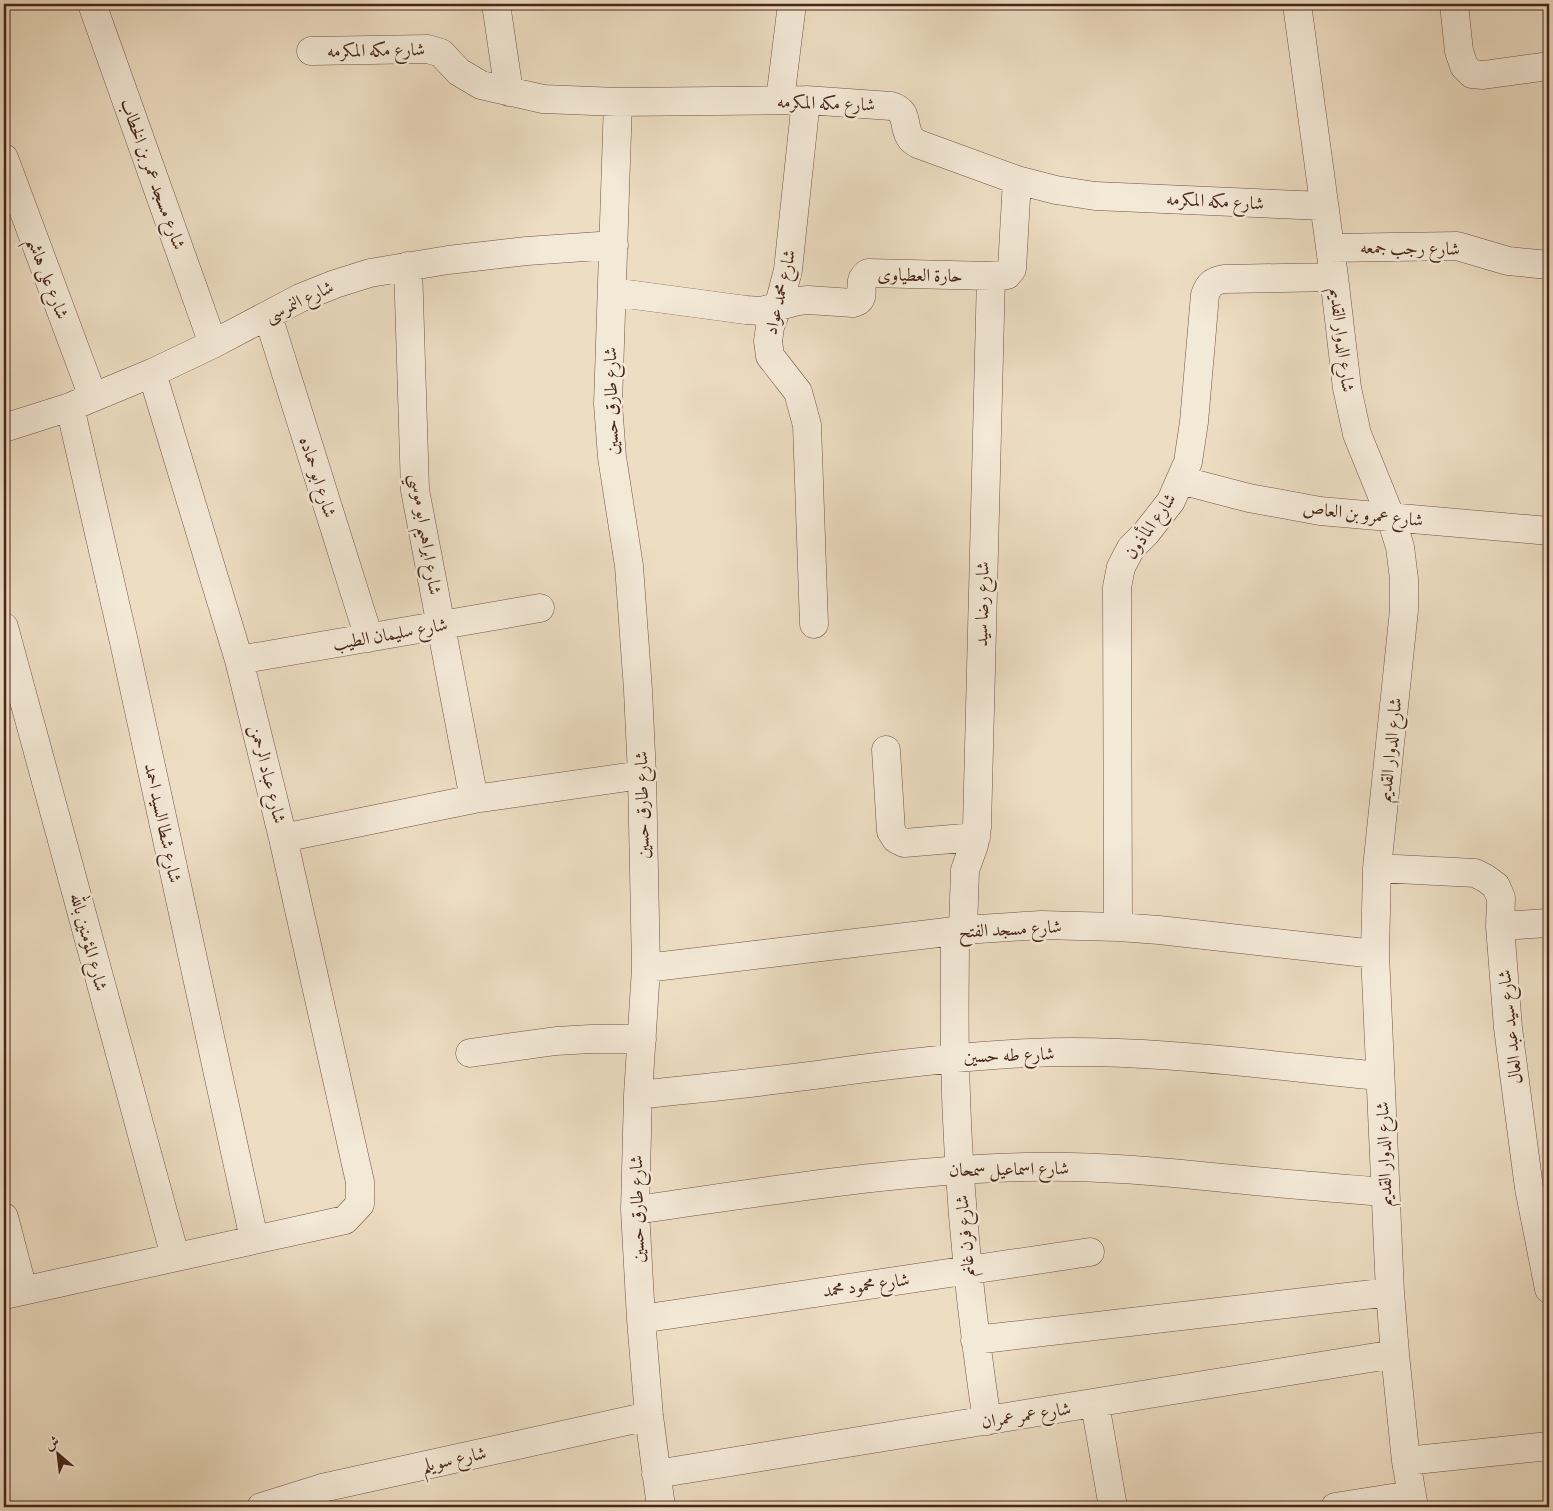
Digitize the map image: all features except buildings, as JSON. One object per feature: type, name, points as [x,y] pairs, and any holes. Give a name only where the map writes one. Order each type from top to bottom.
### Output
[{"type":"street","name":"شارع مسجد عمر بن الخطاب","points":[[92,4],[213,344]]},
{"type":"street","points":[[496,4],[509,92]]},
{"type":"street","name":"شارع محمد عواد","points":[[792,4],[793,100],[788,270],[781,297],[776,307],[768,341],[770,356],[798,392],[807,425],[814,624]]},
{"type":"street","name":"شارع الدوار القديم","points":[[1297,4],[1347,388],[1357,434],[1391,518],[1400,548],[1404,579],[1404,610],[1377,868],[1375,954],[1390,1292],[1406,1461],[1412,1501]]},
{"type":"street","points":[[1454,4],[1459,51],[1464,66],[1472,74],[1483,75],[1549,66]]},
{"type":"street","name":"شارع مكه المكرمه","points":[[311,51],[428,48],[441,53],[459,72],[481,85],[543,99],[618,102],[793,100],[891,106],[897,108],[905,116],[911,139],[918,144],[1017,180],[1056,190],[1095,196],[1324,206]]},
{"type":"street","name":"شارع طارق حسين","points":[[618,102],[608,404],[612,457],[629,566],[638,690],[642,775],[646,968],[638,1095],[634,1210],[641,1318],[661,1507]]},
{"type":"street","name":"شارع على هاشم","points":[[4,158],[82,402]]},
{"type":"street","name":"حارة العطياوى","points":[[612,292],[761,311],[808,300],[857,302],[862,296],[861,282],[863,277],[868,274],[1006,275],[1012,269],[1017,180]]},
{"type":"street","name":"شارع النمرسى","points":[[4,428],[82,402],[152,373],[213,344],[300,298],[335,284],[370,274],[448,260],[527,251],[614,245]]},
{"type":"street","name":"شارع رجب جمعه","points":[[1330,248],[1457,246],[1508,261],[1549,265]]},
{"type":"street","name":"شارع ابراهيم ابو موسي","points":[[408,266],[415,490],[474,799]]},
{"type":"street","name":"شارع رضا سيد","points":[[959,931],[966,870],[976,837],[990,276]]},
{"type":"street","name":"شارع المأذون","points":[[1118,927],[1117,587],[1121,567],[1131,548],[1146,534],[1171,501],[1188,462],[1194,422],[1205,295],[1208,286],[1215,280],[1224,278],[1334,277]]},
{"type":"street","name":"شارع ابو حماده","points":[[268,316],[369,638]]},
{"type":"street","name":"شارع عباد الرحمن","points":[[14,1292],[345,1220],[360,1204],[360,1182],[284,838],[239,660],[152,373]]},
{"type":"street","name":"شارع شطا السيد احمد","points":[[82,402],[124,642],[254,1239]]},
{"type":"street","name":"شارع عمرو بن العاص","points":[[1180,480],[1249,498],[1320,510],[1549,531]]},
{"type":"street","name":"شارع سليمان الطيب","points":[[239,660],[540,608]]},
{"type":"street","name":"شارع المؤمنين بالله","points":[[4,627],[175,1256]]},
{"type":"street","points":[[886,750],[891,831],[896,839],[904,843],[976,837]]},
{"type":"street","points":[[284,838],[474,799],[642,775]]},
{"type":"street","name":"شارع سيد عبد العال","points":[[1377,868],[1475,873],[1486,878],[1496,886],[1501,898],[1500,926],[1508,1028],[1528,1188],[1548,1278]]},
{"type":"street","points":[[1500,926],[1549,923]]},
{"type":"street","name":"شارع مسجد الفتح","points":[[646,968],[959,931],[1041,925],[1118,927],[1201,934],[1375,954]]},
{"type":"street","name":"شارع فرن غانم","points":[[959,931],[955,1057],[960,1169],[975,1340],[987,1420]]},
{"type":"street","points":[[470,1053],[556,1041],[591,1039],[642,1040]]},
{"type":"street","name":"شارع طه حسين","points":[[638,1095],[955,1057],[1031,1053],[1107,1052],[1182,1056],[1380,1076]]},
{"type":"street","name":"شارع اسماعيل سمحان","points":[[634,1210],[862,1178],[960,1169],[1028,1166],[1155,1171],[1385,1192]]},
{"type":"street","points":[[4,1217],[14,1292]]},
{"type":"street","name":"شارع محمود محمد","points":[[641,1318],[1090,1252]]},
{"type":"street","points":[[975,1340],[1390,1292]]},
{"type":"street","name":"شارع عمر عمران","points":[[656,1474],[1395,1354]]},
{"type":"street","points":[[1095,1404],[1113,1507]]},
{"type":"street","name":"شارع سويلم","points":[[261,1507],[322,1488],[650,1416]]},
{"type":"street","points":[[1406,1461],[1549,1446]]},
{"type":"street","points":[[1335,1507],[1412,1501]]}]
